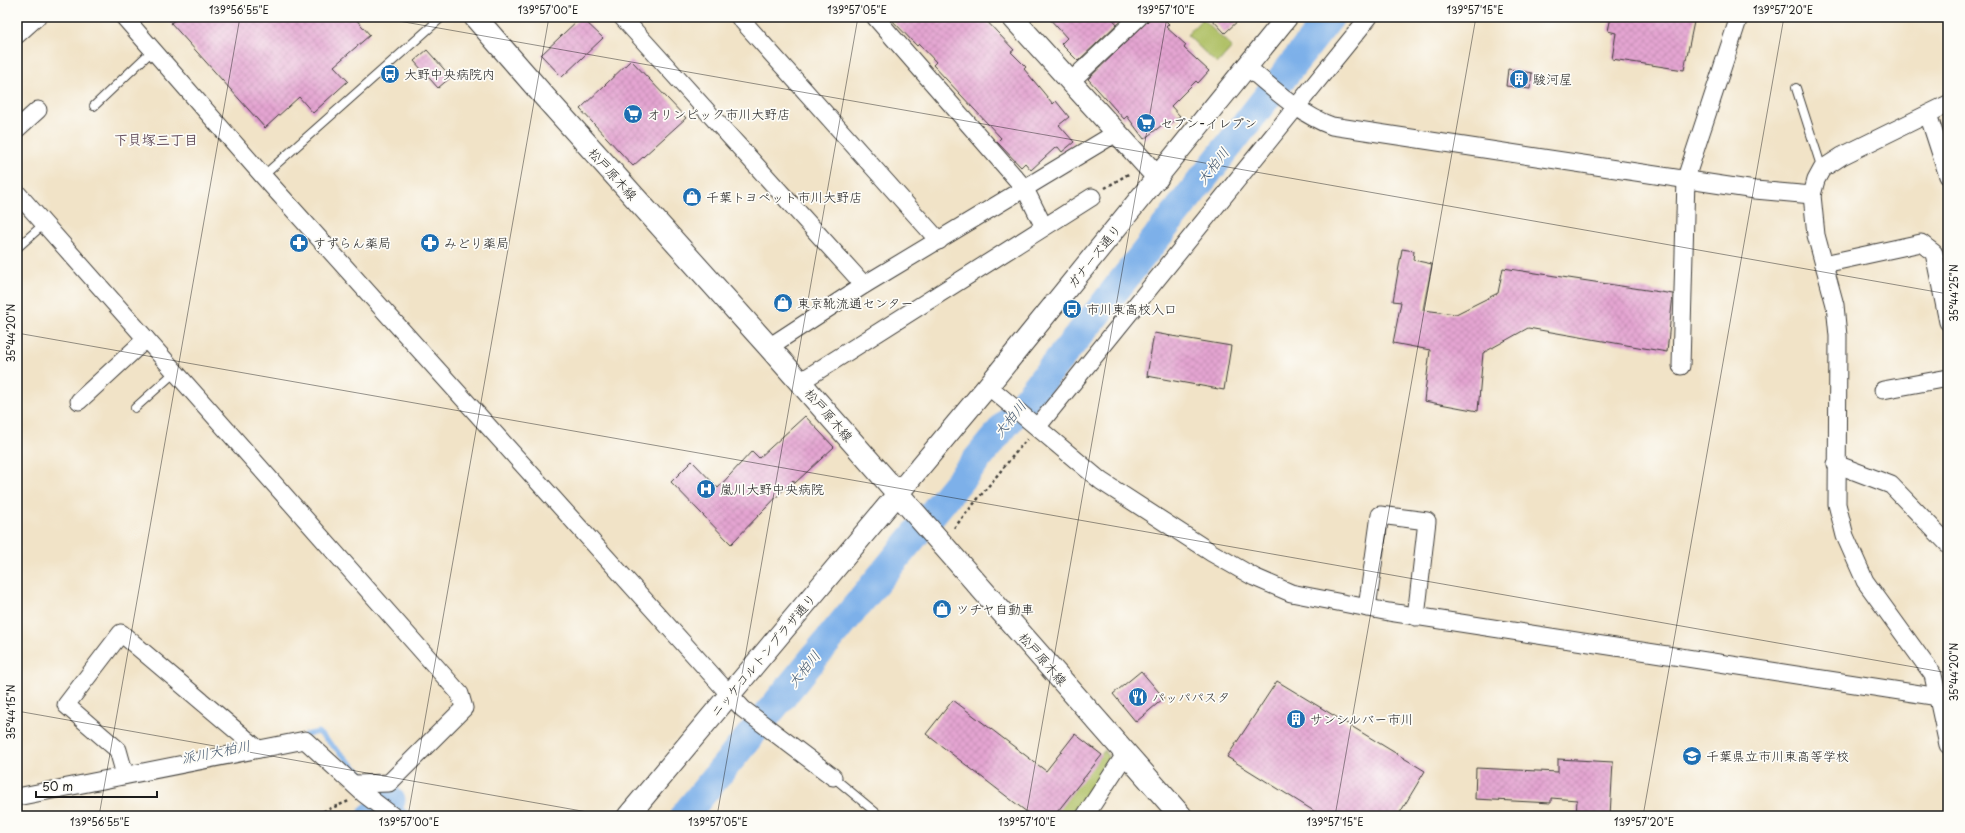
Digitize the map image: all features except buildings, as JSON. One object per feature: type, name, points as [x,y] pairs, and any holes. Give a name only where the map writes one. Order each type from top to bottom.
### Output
[{"type":"main road","name":"松戸原木線","points":[[475,17],[543,96],[769,346],[1181,816]]},
{"type":"street","points":[[17,35],[37,17]]},
{"type":"street","points":[[124,17],[263,176],[736,702],[833,777]]},
{"type":"street","points":[[622,17],[864,285]]},
{"type":"street","points":[[739,17],[939,241]]},
{"type":"street","points":[[875,17],[1025,189],[1044,227]]},
{"type":"street","points":[[1012,17],[1151,171]]},
{"type":"street","points":[[1070,82],[1139,17]]},
{"type":"street","name":"ガナーズ通り","points":[[904,500],[988,386],[1151,171],[1247,67],[1287,17]]},
{"type":"street","points":[[1038,426],[1370,17]]},
{"type":"street","points":[[1681,366],[1686,178],[1739,17]]},
{"type":"street","points":[[1247,67],[1297,108],[1315,120],[1332,126],[1686,178],[1756,190],[1812,195]]},
{"type":"street","points":[[1948,104],[1842,156],[1822,169],[1816,180],[1812,195],[1816,235],[1835,305],[1838,336],[1836,464],[1837,504],[1845,536],[1865,581],[1874,597],[1940,679],[1939,697],[1948,745]]},
{"type":"street","points":[[17,129],[38,110]]},
{"type":"street","points":[[1928,114],[1948,176]]},
{"type":"street","points":[[769,346],[864,285],[1116,133]]},
{"type":"street","points":[[17,193],[460,694],[464,708],[389,783],[363,792]]},
{"type":"street","points":[[800,382],[1092,197]]},
{"type":"street","points":[[1824,264],[1921,243],[1934,252],[1948,322]]},
{"type":"street","points":[[79,401],[146,340]]},
{"type":"street","points":[[1882,390],[1948,378]]},
{"type":"street","points":[[988,386],[1038,426],[1101,481],[1212,553],[1254,577],[1292,593],[1416,617],[1939,697]]},
{"type":"street","points":[[1836,464],[1891,485],[1948,544]]},
{"type":"street","name":"ニッケコルトンプラザ通り","points":[[628,816],[736,702],[904,500]]},
{"type":"street","points":[[1367,608],[1380,515],[1427,521],[1416,617]]},
{"type":"street","points":[[124,775],[118,750],[66,705],[121,634],[258,749]]},
{"type":"street","points":[[17,797],[305,740],[363,792],[393,816]]},
{"type":"street","points":[[1085,816],[1126,753]]},
{"type":"lane","points":[[263,176],[442,17]]},
{"type":"lane","points":[[94,106],[153,50]]},
{"type":"lane","points":[[1796,88],[1822,169]]},
{"type":"lane","points":[[17,248],[44,224]]},
{"type":"lane","points":[[135,408],[175,372]]},
{"type":"lane","points":[[833,777],[880,816]]},
{"type":"path","points":[[1092,197],[1151,171]]},
{"type":"path","points":[[940,540],[1038,426]]},
{"type":"path","points":[[312,816],[363,792]]},
{"type":"green space","points":[[1202,19],[1232,47],[1217,64],[1187,35]]},
{"type":"green space","points":[[1105,750],[1113,768],[1077,816],[1051,816]]},
{"type":"waterway","name":"大柏川","points":[[684,816],[1098,312],[1330,17]]},
{"type":"waterway","name":"派川大柏川","points":[[305,735],[318,732],[368,779]]},
{"type":"waterway","name":"派川大柏川","points":[[377,787],[409,816]]},
{"type":"waterway","name":"派川大柏川","points":[[372,816],[377,814],[391,800]]},
{"type":"place","name":"大野中央病院内","points":[[390,74]]},
{"type":"place","name":"駿河屋","points":[[1519,79]]},
{"type":"place","name":"オリンピック市川大野店","points":[[633,114]]},
{"type":"place","name":"セブン-イレブン","points":[[1146,123]]},
{"type":"place","name":"千葉トヨペット市川大野店","points":[[692,197]]},
{"type":"place","name":"すずらん薬局","points":[[299,243]]},
{"type":"place","name":"みどり薬局","points":[[430,243]]},
{"type":"place","name":"東京靴流通センター","points":[[783,303]]},
{"type":"place","name":"市川東高校入口","points":[[1072,309]]},
{"type":"place","name":"嵐川大野中央病院","points":[[706,489]]},
{"type":"place","name":"ツチヤ自動車","points":[[942,609]]},
{"type":"place","name":"パッパパスタ","points":[[1138,697]]},
{"type":"place","name":"サンシルバー市川","points":[[1296,719]]},
{"type":"place","name":"千葉県立市川東高等学校","points":[[1692,756]]},
{"type":"district","name":"下貝塚三丁目","points":[[156,140]]}]
